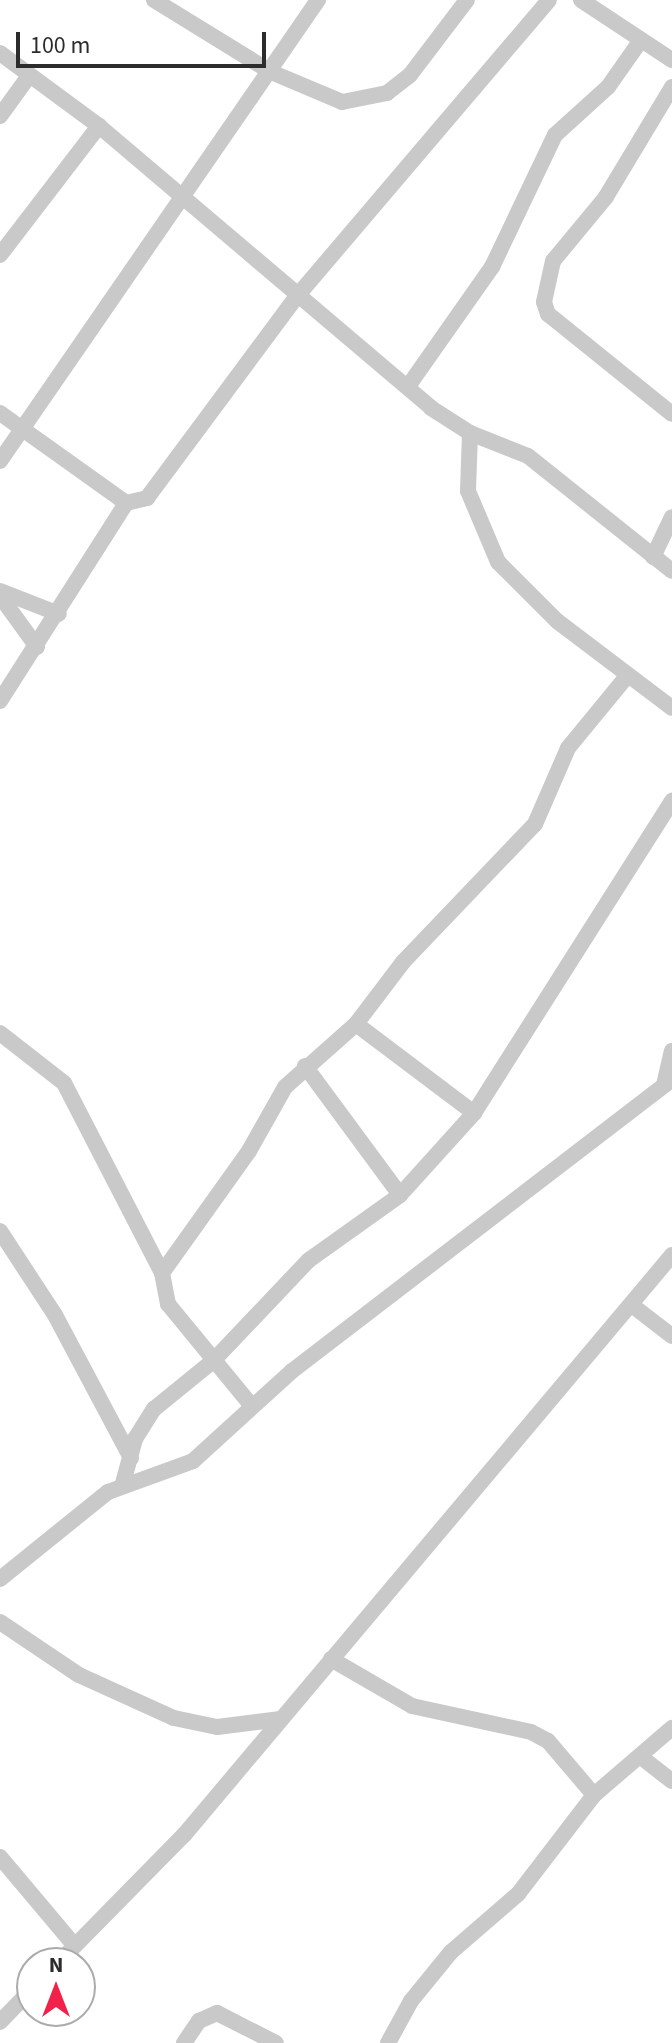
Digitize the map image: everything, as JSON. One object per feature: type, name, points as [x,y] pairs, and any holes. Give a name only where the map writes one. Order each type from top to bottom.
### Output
[{"type":"street","points":[[154,0],[271,72],[342,102],[387,93],[410,75],[467,0]]},
{"type":"street","points":[[0,461],[27,428],[104,302],[184,197],[318,0]]},
{"type":"street","points":[[0,701],[59,614],[126,503],[147,498],[298,295],[549,0]]},
{"type":"street","points":[[581,0],[672,60]]},
{"type":"street","points":[[409,385],[492,267],[555,135],[608,87],[641,40]]},
{"type":"street","points":[[0,53],[99,126],[298,295],[470,433],[528,456],[672,571]]},
{"type":"street","points":[[0,116],[29,76]]},
{"type":"street","points":[[672,87],[606,197],[553,261],[544,302],[548,314],[672,414]]},
{"type":"street","points":[[0,255],[99,126]]},
{"type":"street","points":[[0,413],[27,428],[126,503]]},
{"type":"street","points":[[470,433],[468,491],[498,562],[557,621],[672,708]]},
{"type":"street","points":[[653,557],[672,517]]},
{"type":"street","points":[[0,594],[59,614]]},
{"type":"street","points":[[0,594],[37,647]]},
{"type":"street","points":[[162,1273],[305,1066],[356,1024],[403,962],[535,824],[568,748],[628,675]]},
{"type":"street","points":[[123,1483],[154,1409],[213,1361],[309,1260],[400,1195],[474,1113],[672,801]]},
{"type":"street","points":[[356,1024],[474,1113]]},
{"type":"street","points":[[0,1033],[64,1083],[162,1273],[168,1304],[251,1405]]},
{"type":"street","points":[[0,1579],[123,1483],[193,1461],[251,1405],[668,1082],[672,1051]]},
{"type":"street","points":[[305,1066],[400,1195]]},
{"type":"street","points":[[0,1231],[55,1315],[131,1458]]},
{"type":"street","points":[[0,1857],[75,1946],[184,1835],[633,1306],[672,1255]]},
{"type":"street","points":[[633,1306],[672,1336]]},
{"type":"street","points":[[0,1622],[79,1675],[174,1718],[217,1727],[280,1719]]},
{"type":"street","points":[[331,1659],[412,1706],[531,1732],[548,1741],[594,1795]]},
{"type":"street","points":[[388,2043],[435,1970],[518,1894],[594,1795],[672,1728]]},
{"type":"street","points":[[641,1757],[672,1781]]},
{"type":"street","points":[[0,2022],[16,2006]]},
{"type":"street","points":[[184,2043],[199,2021],[217,2013],[276,2043]]}]
